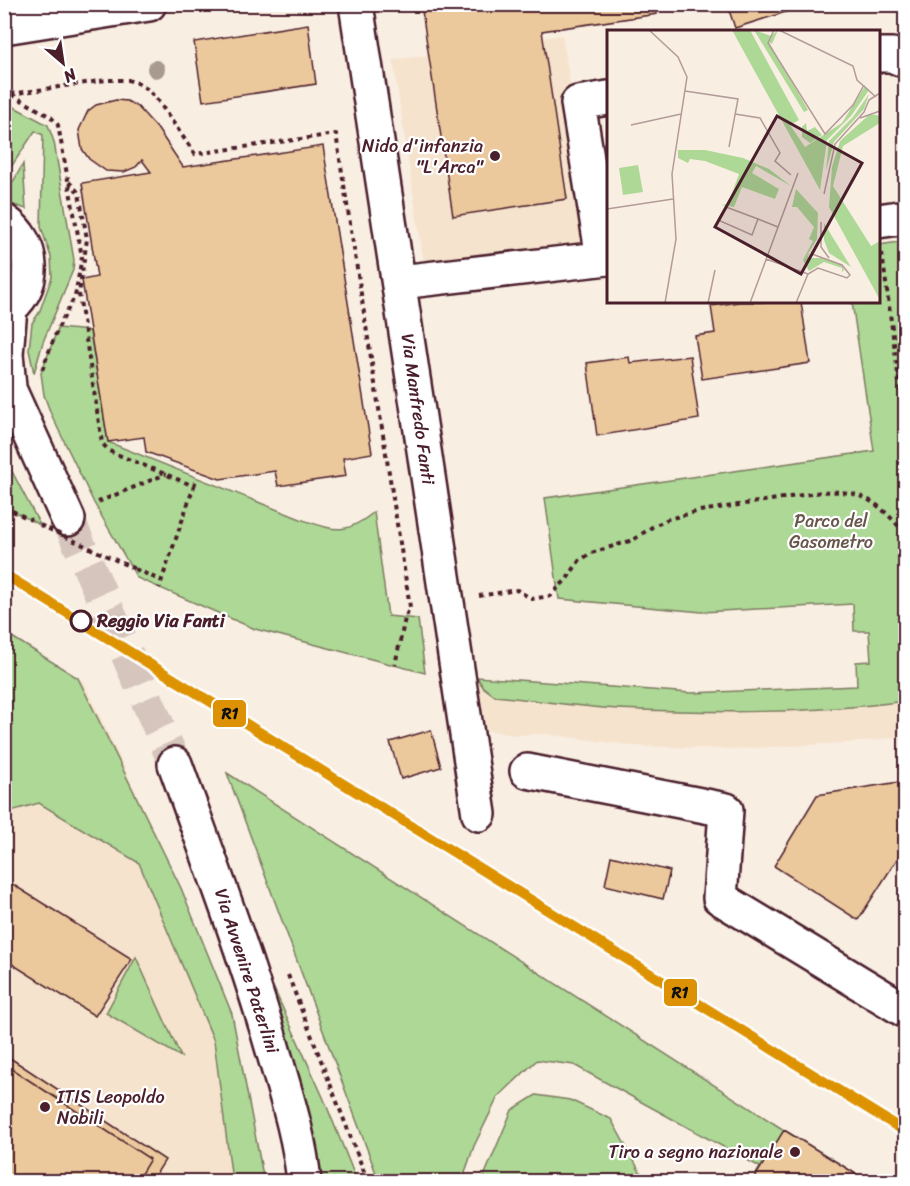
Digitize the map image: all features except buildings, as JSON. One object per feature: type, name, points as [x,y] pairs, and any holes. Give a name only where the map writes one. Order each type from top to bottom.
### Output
[{"type":"street","points":[[4,27],[149,4]]},
{"type":"street","name":"Via Manfredo Fanti","points":[[356,4],[479,814]]},
{"type":"street","points":[[880,55],[892,55],[906,61]]},
{"type":"street","points":[[400,282],[606,258],[578,104],[607,98]]},
{"type":"street","points":[[880,233],[906,217]]},
{"type":"street","points":[[4,221],[14,227],[24,240],[30,257],[31,269],[26,287],[17,302],[7,310],[7,383],[67,516]]},
{"type":"street","name":"Via Avvenire Paterlini","points":[[175,764],[240,943],[269,1035],[292,1118],[304,1182]]},
{"type":"street","points":[[527,771],[726,810],[720,897],[906,1011]]},
{"type":"path","points":[[11,94],[106,80],[128,80],[147,89],[156,98],[195,154],[336,134],[410,608],[405,618],[395,665]]},
{"type":"path","points":[[4,90],[56,121],[81,257],[75,296],[58,328],[41,374]]},
{"type":"path","points":[[68,181],[79,193],[87,240],[79,294],[100,437],[109,451],[194,486]]},
{"type":"path","points":[[880,233],[906,434]]},
{"type":"path","points":[[67,516],[166,474]]},
{"type":"path","points":[[159,588],[196,480]]},
{"type":"path","points":[[410,608],[517,590],[532,598],[550,596],[567,579],[579,561],[591,553],[633,540],[668,519],[700,511],[822,492],[841,491],[863,497],[890,516],[906,535]]},
{"type":"path","points":[[4,507],[67,516],[135,569],[162,582]]},
{"type":"path","points":[[287,972],[368,1182]]},
{"type":"shaded area","name":"Nido d'infanzia \"L'Arca\"","points":[[562,35],[599,251],[425,270],[393,60]]},
{"type":"shaded area","points":[[4,632],[84,682],[181,888],[232,1014],[264,1181],[5,1181]]},
{"type":"shaded area","points":[[477,677],[483,687],[616,709],[732,712],[805,710],[905,701],[905,736],[862,742],[732,749],[635,746],[545,734],[514,735],[487,730]]},
{"type":"green space","points":[[5,102],[48,125],[54,142],[74,260],[73,270],[43,342],[34,373],[29,350],[32,323],[39,313],[52,277],[51,257],[41,227],[43,135],[35,131],[5,176]]},
{"type":"green space","points":[[23,164],[26,209],[5,202],[5,191]]},
{"type":"green space","name":"Parco del Gasometro","points":[[905,241],[905,701],[798,710],[726,712],[618,709],[495,696],[483,687],[477,677],[691,693],[857,686],[856,662],[871,661],[869,631],[854,631],[853,604],[702,612],[559,599],[545,498],[874,451],[852,303],[880,303],[880,245]]},
{"type":"green space","points":[[58,328],[90,331],[108,442],[324,527],[348,528],[374,512],[388,616],[418,619],[425,673],[255,629],[137,578],[94,503],[44,395],[41,373]]},
{"type":"green space","points":[[5,458],[40,525],[5,507]]},
{"type":"green space","points":[[4,632],[78,678],[181,888],[232,1014],[264,1181],[232,1181],[214,1041],[139,863],[39,803],[8,812],[5,810]]},
{"type":"green space","points":[[227,773],[784,1130],[868,1181],[752,1181],[760,1167],[574,1065],[537,1060],[498,1097],[474,1146],[462,1181],[379,1181]]},
{"type":"green space","points":[[136,957],[181,1057],[106,1013]]},
{"type":"green space","points":[[260,958],[323,1097],[357,1181],[322,1181],[305,1105]]},
{"type":"green space","points":[[536,1095],[570,1100],[611,1119],[645,1181],[482,1181],[512,1110]]},
{"type":"tunnel","points":[[68,519],[175,764]]},
{"type":"transit line","name":"R1","points":[[4,574],[906,1132]]},
{"type":"place","name":"Nido d'infanzia \"L'Arca\"","points":[[495,156]]},
{"type":"place","name":"Reggio Via Fanti","points":[[81,621]]},
{"type":"place","name":"ITIS Leopoldo Nobili","points":[[45,1107]]},
{"type":"place","name":"Tiro a segno nazionale","points":[[795,1152]]}]
